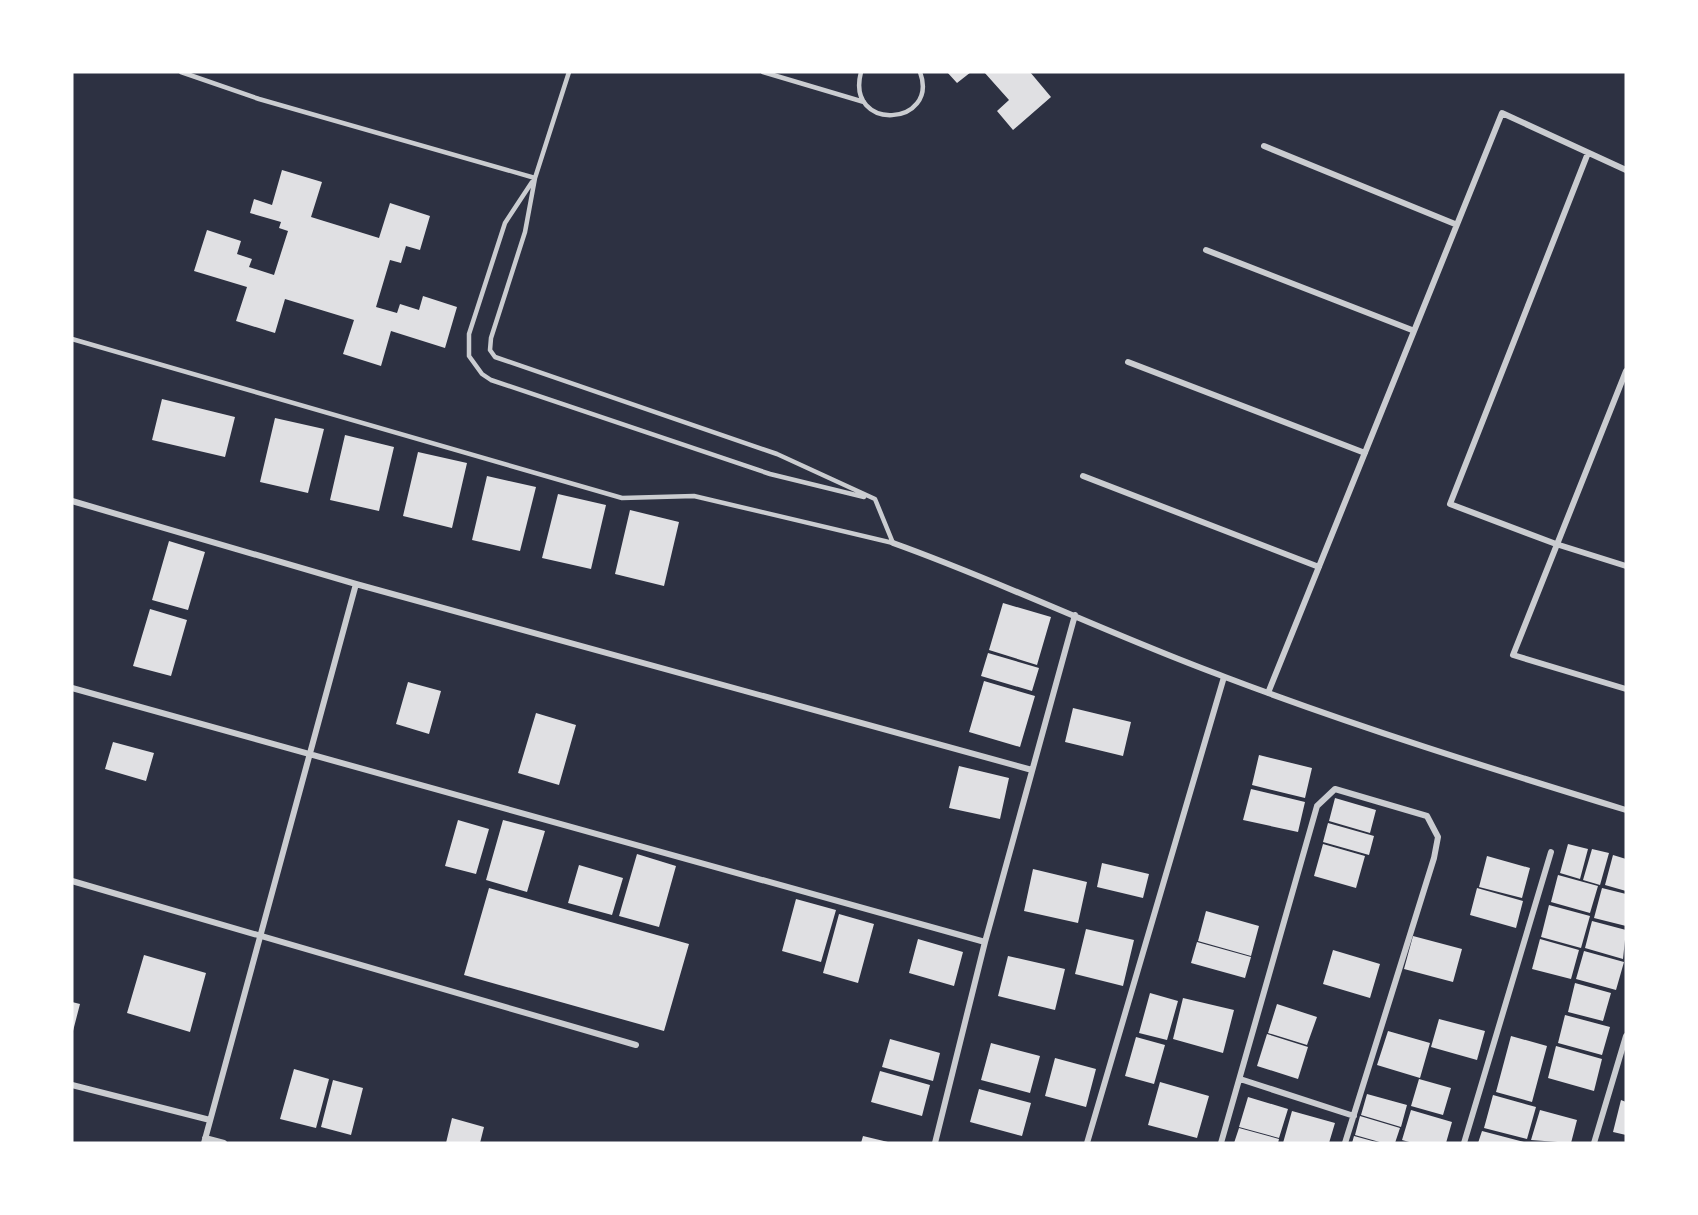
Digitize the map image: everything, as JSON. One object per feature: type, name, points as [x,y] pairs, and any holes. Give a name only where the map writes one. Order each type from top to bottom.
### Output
[{"type":"street","points":[[1268,693],[1412,330],[1502,112],[1626,170]]},
{"type":"street","points":[[1263,146],[1455,224]]},
{"type":"street","points":[[1588,153],[1450,504],[1556,544],[1626,566]]},
{"type":"street","points":[[1206,250],[1412,330]]},
{"type":"street","points":[[1128,362],[1365,453]]},
{"type":"street","points":[[1626,371],[1513,655],[1626,689]]},
{"type":"street","points":[[1083,476],[1319,567]]},
{"type":"street","points":[[72,501],[356,584],[1032,770]]},
{"type":"street","points":[[893,543],[966,569],[1224,677],[1495,769],[1626,810]]},
{"type":"street","points":[[224,1143],[205,1140],[356,584]]},
{"type":"street","points":[[935,1143],[986,942],[1075,615]]},
{"type":"street","points":[[1087,1143],[1224,677]]},
{"type":"street","points":[[72,688],[986,942]]},
{"type":"street","points":[[1221,1143],[1317,806],[1335,789],[1427,816],[1438,837],[1434,858],[1345,1143]]},
{"type":"street","points":[[1464,1143],[1551,852]]},
{"type":"street","points":[[72,881],[636,1045]]},
{"type":"street","points":[[1594,1143],[1626,1036]]},
{"type":"street","points":[[1240,1079],[1354,1116]]},
{"type":"street","points":[[72,1085],[210,1120]]},
{"type":"lane","points":[[182,72],[259,99],[535,178]]},
{"type":"lane","points":[[569,72],[535,178],[525,232],[490,338],[490,350],[495,357],[777,454],[875,499],[893,543]]},
{"type":"lane","points":[[763,72],[864,102],[881,115],[903,114],[919,99],[923,90],[920,72]]},
{"type":"lane","points":[[861,72],[859,83],[864,102]]},
{"type":"lane","points":[[535,178],[505,223],[469,334],[469,357],[482,374],[502,384],[770,474],[875,499]]},
{"type":"lane","points":[[72,339],[622,498],[694,496],[893,543]]},
{"type":"building","points":[[947,72],[971,72],[957,83]]},
{"type":"building","points":[[984,72],[1030,72],[1051,97],[1013,130],[997,111],[1009,100]]},
{"type":"building","points":[[282,170],[322,182],[311,217],[379,238],[390,203],[430,216],[420,250],[406,246],[401,263],[390,260],[376,307],[397,313],[400,304],[419,310],[423,296],[457,307],[445,348],[391,331],[381,366],[343,354],[354,320],[285,299],[275,333],[236,321],[247,287],[194,271],[207,230],[241,241],[237,254],[252,259],[249,267],[274,275],[288,231],[279,228],[281,222],[250,213],[254,199],[272,205]]},
{"type":"building","points":[[162,399],[235,417],[225,457],[152,440]]},
{"type":"building","points":[[275,418],[324,429],[308,493],[260,482]]},
{"type":"building","points":[[345,435],[394,447],[379,511],[330,500]]},
{"type":"building","points":[[418,452],[467,463],[452,528],[403,516]]},
{"type":"building","points":[[487,476],[536,487],[520,551],[472,540]]},
{"type":"building","points":[[558,494],[606,505],[591,569],[542,558]]},
{"type":"building","points":[[630,510],[679,522],[664,586],[615,574]]},
{"type":"building","points":[[169,541],[205,552],[188,610],[152,600]]},
{"type":"building","points":[[1003,603],[1051,617],[1037,665],[989,650]]},
{"type":"building","points":[[150,609],[187,620],[171,676],[133,666]]},
{"type":"building","points":[[988,653],[1039,668],[1032,691],[981,676]]},
{"type":"building","points":[[984,681],[1035,696],[1020,747],[969,732]]},
{"type":"building","points":[[408,682],[441,691],[429,734],[396,724]]},
{"type":"building","points":[[1073,708],[1131,722],[1123,756],[1065,742]]},
{"type":"building","points":[[536,713],[576,725],[559,785],[518,773]]},
{"type":"building","points":[[113,742],[154,753],[146,781],[105,769]]},
{"type":"building","points":[[1259,755],[1312,768],[1305,798],[1252,785]]},
{"type":"building","points":[[959,766],[1009,778],[1000,819],[949,808]]},
{"type":"building","points":[[1251,789],[1305,802],[1298,832],[1243,820]]},
{"type":"building","points":[[1335,798],[1376,810],[1370,833],[1329,821]]},
{"type":"building","points":[[458,820],[489,829],[476,874],[445,866]]},
{"type":"building","points":[[503,820],[545,831],[527,892],[486,880]]},
{"type":"building","points":[[1328,823],[1374,836],[1369,855],[1323,842]]},
{"type":"building","points":[[1323,844],[1365,856],[1356,888],[1314,876]]},
{"type":"building","points":[[1568,844],[1588,849],[1580,879],[1560,873]]},
{"type":"building","points":[[1592,849],[1609,853],[1600,885],[1583,880]]},
{"type":"building","points":[[637,854],[676,866],[659,927],[619,916]]},
{"type":"building","points":[[1613,855],[1626,859],[1626,891],[1605,885]]},
{"type":"building","points":[[1487,856],[1530,868],[1522,898],[1479,887]]},
{"type":"building","points":[[1102,863],[1149,874],[1143,898],[1097,887]]},
{"type":"building","points":[[579,865],[623,878],[612,915],[568,903]]},
{"type":"building","points":[[1033,869],[1087,882],[1078,923],[1024,911]]},
{"type":"building","points":[[1558,875],[1598,886],[1590,913],[1551,902]]},
{"type":"building","points":[[489,888],[689,944],[664,1031],[464,975]]},
{"type":"building","points":[[1477,888],[1523,901],[1516,928],[1470,915]]},
{"type":"building","points":[[1602,888],[1626,894],[1626,926],[1594,918]]},
{"type":"building","points":[[796,899],[836,910],[821,962],[782,951]]},
{"type":"building","points":[[1549,905],[1590,916],[1581,948],[1541,937]]},
{"type":"building","points":[[1206,911],[1259,926],[1251,956],[1198,941]]},
{"type":"building","points":[[839,914],[874,924],[858,983],[823,973]]},
{"type":"building","points":[[1592,921],[1626,930],[1623,959],[1585,948]]},
{"type":"building","points":[[1086,929],[1134,940],[1123,986],[1075,974]]},
{"type":"building","points":[[1413,936],[1462,949],[1453,982],[1404,969]]},
{"type":"building","points":[[918,939],[963,952],[954,986],[909,973]]},
{"type":"building","points":[[1540,939],[1579,950],[1571,979],[1532,969]]},
{"type":"building","points":[[1197,942],[1251,957],[1245,978],[1191,963]]},
{"type":"building","points":[[1333,950],[1380,964],[1370,998],[1323,984]]},
{"type":"building","points":[[1584,951],[1624,962],[1616,990],[1576,979]]},
{"type":"building","points":[[144,955],[206,973],[190,1032],[127,1013]]},
{"type":"building","points":[[1008,956],[1065,969],[1055,1010],[998,996]]},
{"type":"building","points":[[1575,983],[1611,993],[1603,1021],[1568,1012]]},
{"type":"building","points":[[1150,993],[1178,1001],[1167,1040],[1139,1033]]},
{"type":"building","points":[[1183,998],[1234,1010],[1223,1053],[1173,1039]]},
{"type":"building","points":[[72,1002],[80,1004],[73,1031],[72,1031]]},
{"type":"building","points":[[1277,1004],[1317,1017],[1307,1045],[1268,1033]]},
{"type":"building","points":[[1565,1015],[1610,1027],[1602,1055],[1558,1043]]},
{"type":"building","points":[[1439,1019],[1485,1031],[1477,1060],[1431,1047]]},
{"type":"building","points":[[1388,1031],[1430,1043],[1420,1078],[1377,1065]]},
{"type":"building","points":[[1267,1034],[1308,1047],[1298,1079],[1257,1066]]},
{"type":"building","points":[[1511,1036],[1547,1046],[1532,1102],[1496,1092]]},
{"type":"building","points":[[1136,1037],[1165,1045],[1154,1084],[1125,1076]]},
{"type":"building","points":[[890,1039],[940,1053],[933,1081],[882,1067]]},
{"type":"building","points":[[991,1043],[1040,1056],[1030,1093],[981,1080]]},
{"type":"building","points":[[1556,1046],[1602,1059],[1594,1091],[1548,1078]]},
{"type":"building","points":[[1055,1058],[1096,1069],[1086,1107],[1045,1096]]},
{"type":"building","points":[[294,1069],[329,1079],[316,1128],[280,1119]]},
{"type":"building","points":[[880,1071],[930,1085],[922,1116],[871,1102]]},
{"type":"building","points":[[1419,1079],[1451,1088],[1443,1115],[1411,1106]]},
{"type":"building","points":[[333,1080],[363,1088],[351,1135],[321,1127]]},
{"type":"building","points":[[1160,1082],[1209,1096],[1197,1138],[1148,1125]]},
{"type":"building","points":[[979,1089],[1031,1103],[1022,1136],[970,1122]]},
{"type":"building","points":[[1367,1094],[1407,1105],[1401,1127],[1361,1115]]},
{"type":"building","points":[[1493,1095],[1536,1107],[1527,1139],[1484,1128]]},
{"type":"building","points":[[1248,1097],[1288,1109],[1279,1138],[1239,1127]]},
{"type":"building","points":[[1621,1100],[1626,1102],[1626,1135],[1613,1132]]},
{"type":"building","points":[[1411,1110],[1452,1122],[1446,1143],[1413,1143],[1402,1140]]},
{"type":"building","points":[[1540,1110],[1577,1120],[1571,1143],[1531,1140]]},
{"type":"building","points":[[1292,1111],[1335,1123],[1329,1143],[1283,1143]]},
{"type":"building","points":[[1360,1116],[1400,1128],[1395,1143],[1383,1143],[1355,1135]]},
{"type":"building","points":[[452,1118],[484,1127],[480,1143],[446,1143]]},
{"type":"building","points":[[1239,1128],[1279,1139],[1278,1143],[1234,1143]]},
{"type":"building","points":[[1482,1131],[1524,1142],[1524,1143],[1478,1143]]},
{"type":"building","points":[[863,1136],[888,1142],[888,1143],[861,1143]]},
{"type":"building","points":[[1354,1136],[1376,1142],[1376,1143],[1352,1143]]}]
